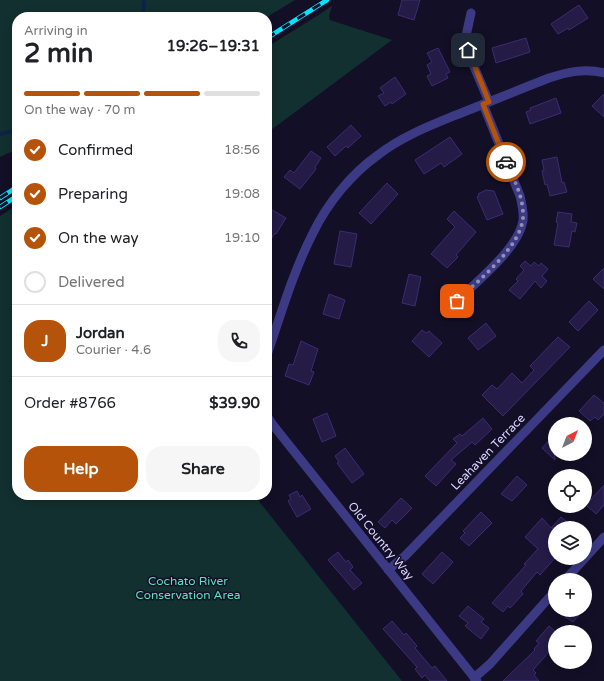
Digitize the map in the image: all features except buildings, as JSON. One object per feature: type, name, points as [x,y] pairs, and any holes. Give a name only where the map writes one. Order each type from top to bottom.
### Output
[{"type":"street","points":[[457,301],[510,247],[519,233],[523,219],[520,196],[468,50],[466,36],[470,13]]},
{"type":"street","points":[[272,340],[292,281],[309,240],[324,214],[346,185],[369,162],[393,145],[419,131],[563,73],[586,70],[604,73]]},
{"type":"street","name":"Leahaven Terrace","points":[[388,570],[405,556],[604,350]]},
{"type":"street","name":"Old Country Way","points":[[272,423],[476,679]]},
{"type":"street","points":[[592,550],[604,537]]},
{"type":"street","points":[[571,573],[579,565]]},
{"type":"street","points":[[476,679],[548,599]]},
{"type":"green space","points":[[0,0],[295,0],[272,14],[272,12],[12,12],[12,151],[0,157]]},
{"type":"green space","points":[[332,6],[329,16],[330,20],[392,40],[272,129],[272,44]]},
{"type":"green space","name":"Cochato River Conservation Area","points":[[12,208],[12,500],[258,500],[402,681],[0,681],[0,216]]},
{"type":"waterway","points":[[143,12],[144,0]]},
{"type":"waterway","points":[[0,134],[12,131]]},
{"type":"railway","points":[[272,35],[327,0]]},
{"type":"railway","points":[[0,198],[12,190]]},
{"type":"railway","points":[[0,207],[12,199]]},
{"type":"way so far","points":[[457,301],[505,253],[515,240],[522,226],[522,204],[506,162]]},
{"type":"route","points":[[468,50],[489,102],[483,104],[506,162]]}]
